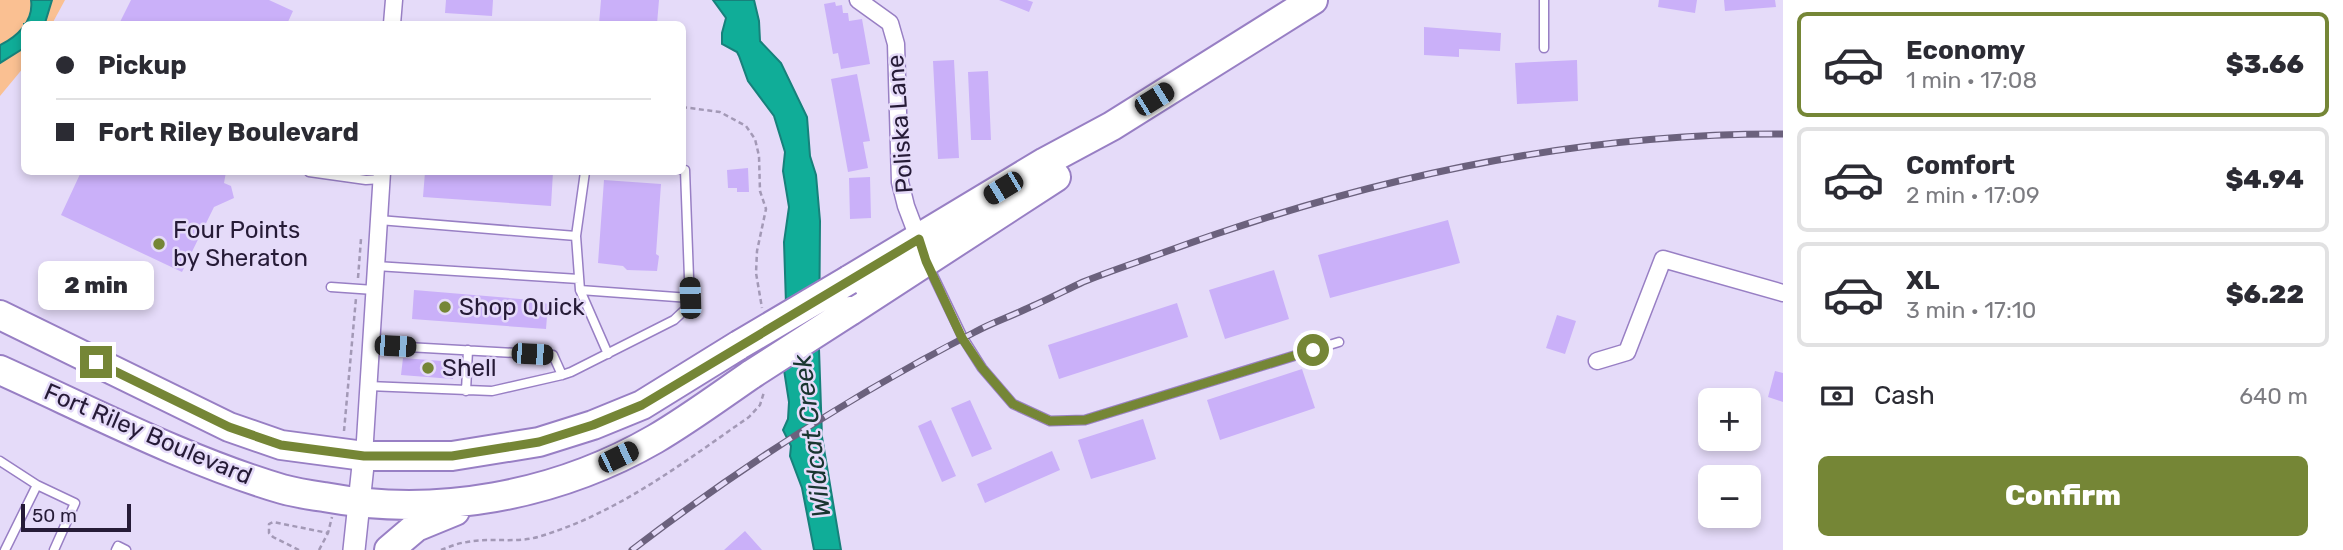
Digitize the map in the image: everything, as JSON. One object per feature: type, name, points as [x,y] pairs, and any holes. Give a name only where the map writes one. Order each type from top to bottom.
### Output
[{"type":"highway","name":"Fort Riley Boulevard","points":[[0,315],[229,427],[281,445],[353,455],[452,456],[539,442],[593,425],[642,405],[849,280],[922,250],[1058,176],[1112,126],[1313,0]]},
{"type":"highway","name":"Fort Riley Boulevard","points":[[0,370],[222,470],[285,490],[347,501],[420,506],[488,499],[545,485],[599,466],[655,439],[850,311],[922,250]]},
{"type":"highway","points":[[389,550],[416,527],[488,499]]},
{"type":"street","points":[[393,21],[394,0]]},
{"type":"street","name":"Poliska Lane","points":[[858,0],[890,23],[896,44],[900,182],[922,250]]},
{"type":"street","points":[[354,550],[347,501],[353,455],[368,386],[382,175]]},
{"type":"street","points":[[1597,361],[1627,352],[1663,259],[1783,293]]},
{"type":"lane","points":[[1544,0],[1544,48]]},
{"type":"lane","points":[[330,175],[366,180],[382,175]]},
{"type":"lane","points":[[585,175],[576,236],[580,290],[608,354]]},
{"type":"lane","points":[[368,386],[492,391],[562,374],[674,320],[690,305],[685,175]]},
{"type":"lane","points":[[379,220],[576,236]]},
{"type":"lane","points":[[922,250],[962,338],[982,368],[1013,404],[1050,421],[1085,420],[1339,342]]},
{"type":"lane","points":[[376,266],[579,279]]},
{"type":"lane","points":[[331,287],[374,290]]},
{"type":"lane","points":[[580,290],[690,298]]},
{"type":"lane","points":[[371,345],[553,355],[562,374]]},
{"type":"lane","points":[[466,391],[468,350]]},
{"type":"lane","points":[[0,461],[37,485],[75,503],[54,550]]},
{"type":"lane","points":[[0,537],[7,546],[37,485]]},
{"type":"lane","points":[[116,550],[118,546],[126,550]]},
{"type":"path","points":[[353,455],[361,234]]},
{"type":"path","points":[[319,550],[347,501]]},
{"type":"path","points":[[299,550],[273,537],[269,533],[270,524],[274,522],[328,533]]},
{"type":"shaded area","points":[[0,0],[65,0],[54,21],[21,21],[21,71],[0,96]]},
{"type":"water","points":[[31,0],[52,0],[46,21],[27,21]]},
{"type":"water","name":"Wildcat Creek","points":[[713,0],[754,0],[760,41],[781,63],[807,117],[820,221],[819,349],[822,437],[841,550],[814,550],[802,488],[790,456],[791,446],[783,430],[788,419],[789,402],[784,370],[784,242],[789,207],[783,171],[785,152],[774,116],[748,81],[737,52],[722,44],[726,18]]},
{"type":"water","points":[[21,30],[21,50],[0,63],[0,45]]},
{"type":"building","points":[[131,0],[269,0],[293,11],[288,21],[120,21]]},
{"type":"building","points":[[446,0],[493,0],[492,16],[445,13]]},
{"type":"building","points":[[601,0],[659,0],[657,21],[599,21]]},
{"type":"building","points":[[999,0],[1027,0],[1033,2],[1029,12]]},
{"type":"building","points":[[1659,0],[1697,0],[1695,13],[1658,7]]},
{"type":"building","points":[[1724,0],[1775,0],[1776,7],[1725,11]]},
{"type":"building","points":[[835,2],[836,6],[842,5],[843,13],[848,13],[849,21],[862,19],[870,64],[841,69],[838,53],[833,54],[824,4]]},
{"type":"building","points":[[1424,27],[1501,33],[1500,51],[1459,49],[1459,57],[1424,55]]},
{"type":"building","points":[[954,60],[959,158],[938,159],[933,61]]},
{"type":"building","points":[[1577,60],[1578,101],[1517,104],[1515,63]]},
{"type":"building","points":[[988,71],[991,140],[971,140],[968,72]]},
{"type":"building","points":[[857,74],[870,141],[863,142],[868,168],[848,172],[831,79]]},
{"type":"building","points":[[748,168],[749,192],[737,192],[737,188],[728,188],[727,170]]},
{"type":"building","name":"Four Points by Sheraton","points":[[80,175],[225,175],[224,183],[231,186],[234,198],[214,207],[182,272],[61,215]]},
{"type":"building","points":[[425,175],[553,175],[551,206],[423,197]]},
{"type":"building","points":[[870,177],[871,218],[850,219],[849,178]]},
{"type":"building","points":[[604,180],[661,184],[657,271],[627,270],[623,266],[598,263]]},
{"type":"building","points":[[1448,220],[1460,263],[1330,298],[1318,255]]},
{"type":"building","points":[[1274,270],[1289,319],[1225,339],[1209,290]]},
{"type":"building","points":[[414,290],[544,301],[548,304],[546,329],[412,319]]},
{"type":"building","points":[[1177,303],[1188,337],[1059,379],[1048,345]]},
{"type":"building","points":[[1557,315],[1576,321],[1565,354],[1546,348]]},
{"type":"building","name":"Shell","points":[[403,358],[455,362],[453,379],[401,375]]},
{"type":"building","points":[[1302,369],[1315,408],[1220,440],[1207,400]]},
{"type":"building","points":[[1775,371],[1783,373],[1783,402],[1768,397]]},
{"type":"building","points":[[970,400],[992,449],[972,457],[951,408]]},
{"type":"building","points":[[1143,419],[1156,459],[1091,479],[1078,440]]},
{"type":"building","points":[[931,420],[956,476],[942,482],[918,426]]},
{"type":"building","points":[[1052,451],[1060,470],[985,503],[977,484]]},
{"type":"building","points":[[745,531],[762,550],[724,550]]},
{"type":"railway","points":[[632,550],[756,461],[885,381],[987,326],[1114,270],[1239,226],[1315,203],[1469,166],[1625,142],[1783,134]]},
{"type":"place","name":"Four Points by Sheraton","points":[[159,244]]},
{"type":"place","name":"Shop Quick","points":[[445,307]]},
{"type":"place","name":"Shell","points":[[428,368]]},
{"type":"route","points":[[96,362],[229,427],[281,445],[364,456],[452,456],[539,442],[593,425],[642,405],[919,239],[926,261],[962,338],[982,368],[1013,404],[1050,421],[1085,420],[1313,350]]}]
